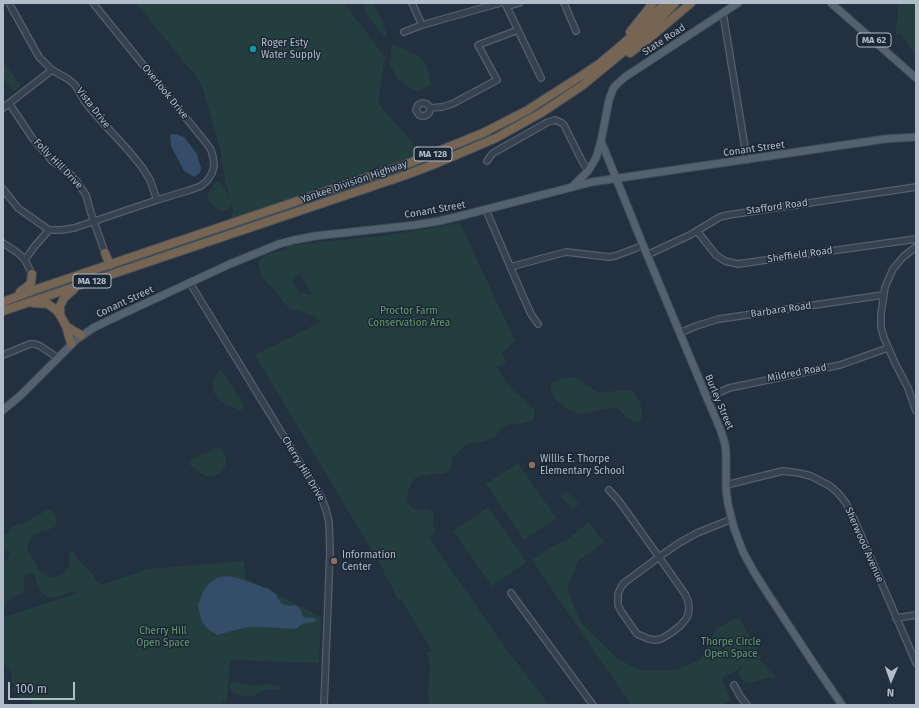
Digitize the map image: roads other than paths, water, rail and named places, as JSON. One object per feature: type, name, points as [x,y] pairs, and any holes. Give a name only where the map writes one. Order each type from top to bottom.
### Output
[{"type":"highway","points":[[571,83],[616,46],[654,3]]},
{"type":"highway","name":"Yankee Division Highway","points":[[5,302],[65,280],[354,183],[426,157],[498,126],[571,83],[614,51],[666,3]]},
{"type":"highway","name":"Yankee Division Highway","points":[[3,311],[372,187],[472,149],[512,130],[556,104],[583,85],[635,42],[675,3]]},
{"type":"highway","points":[[583,85],[602,74],[646,41],[691,3]]},
{"type":"highway","points":[[105,253],[110,265]]},
{"type":"highway","points":[[32,274],[35,279],[42,282],[65,280]]},
{"type":"highway","points":[[5,302],[31,283],[32,274]]},
{"type":"highway","points":[[60,315],[60,306],[64,298],[79,286]]},
{"type":"highway","points":[[26,303],[36,302],[48,304],[60,315],[66,326],[71,344]]},
{"type":"highway","points":[[66,326],[81,335]]},
{"type":"main road","name":"State Road","points":[[572,187],[588,171],[596,158],[601,142],[609,100],[613,89],[625,77],[738,3]]},
{"type":"main road","name":"MA 62","points":[[831,3],[916,78]]},
{"type":"main road","name":"Conant Street","points":[[3,410],[21,395],[81,335],[106,321],[252,254],[279,244],[315,236],[423,224],[486,210],[592,182],[885,139],[916,137]]},
{"type":"main road","name":"Burley Street","points":[[601,142],[721,431],[725,444],[728,504],[734,528],[743,552],[754,572],[842,705]]},
{"type":"street","name":"Vista Drive","points":[[9,3],[39,57],[52,70],[68,79],[75,85],[85,102],[142,167],[150,180],[156,200]]},
{"type":"street","name":"Overlook Drive","points":[[93,3],[211,150],[214,166],[210,177],[201,186],[156,200]]},
{"type":"street","points":[[412,3],[422,25]]},
{"type":"street","points":[[404,32],[422,25],[500,3]]},
{"type":"street","points":[[519,3],[506,4],[541,78]]},
{"type":"street","points":[[564,3],[576,31]]},
{"type":"street","points":[[722,13],[747,160]]},
{"type":"street","points":[[430,108],[452,104],[497,80],[478,45],[518,30]]},
{"type":"street","points":[[3,108],[52,70]]},
{"type":"street","name":"Folly Hill Drive","points":[[9,103],[33,139],[52,161],[69,173],[86,195],[105,253]]},
{"type":"street","points":[[487,161],[495,152],[548,122],[555,120],[564,125],[588,171]]},
{"type":"street","name":"Stafford Road","points":[[648,255],[690,235],[720,217],[916,187]]},
{"type":"street","points":[[3,189],[18,208],[49,230],[66,230],[156,200]]},
{"type":"street","points":[[486,210],[531,314],[538,324]]},
{"type":"street","points":[[25,260],[49,230]]},
{"type":"street","name":"Sheffield Road","points":[[697,231],[716,255],[725,261],[738,264],[916,239]]},
{"type":"street","points":[[3,244],[18,253],[25,260],[32,274]]},
{"type":"street","points":[[510,267],[566,252],[609,257],[643,245]]},
{"type":"street","points":[[916,247],[903,257],[893,269],[885,287],[881,314],[881,327],[884,338],[908,388],[916,411]]},
{"type":"street","name":"Cherry Hill Drive","points":[[190,283],[322,499],[326,510],[329,522],[330,545],[324,705]]},
{"type":"street","name":"Barbara Road","points":[[680,333],[719,319],[883,295]]},
{"type":"street","points":[[3,355],[30,344],[35,344],[58,358]]},
{"type":"street","name":"Mildred Road","points":[[707,398],[729,388],[840,365],[888,348]]},
{"type":"street","name":"Sherwood Avenue","points":[[726,484],[783,471],[811,476],[830,486],[838,493],[846,503],[851,513],[916,663]]},
{"type":"street","points":[[609,490],[619,501],[659,556],[685,594],[688,601],[688,615],[680,626],[662,639],[649,639],[638,634],[621,611],[618,605],[618,594],[621,587],[624,583],[659,556],[679,543],[697,533],[732,519]]},
{"type":"street","points":[[511,593],[593,705]]},
{"type":"street","points":[[896,618],[916,615]]},
{"type":"street","points":[[734,685],[747,705]]},
{"type":"water","points":[[176,134],[184,137],[197,154],[201,168],[200,173],[194,177],[184,171],[171,146],[170,135]]},
{"type":"water","points":[[225,576],[235,577],[269,589],[276,594],[282,604],[289,606],[295,605],[301,610],[303,617],[314,618],[317,621],[302,624],[296,629],[247,627],[217,635],[203,623],[198,605],[204,590],[209,584],[217,578]]},
{"type":"place","name":"Roger Esty Water Supply","points":[[253,49]]},
{"type":"place","name":"Willis E. Thorpe Elementary School","points":[[532,465]]},
{"type":"place","name":"Information Center","points":[[334,561]]},
{"type":"park label","name":"Proctor Farm Conservation Area","points":[[409,316]]},
{"type":"park label","name":"Cherry Hill Open Space","points":[[163,636]]},
{"type":"park label","name":"Thorpe Circle Open Space","points":[[731,648]]}]
